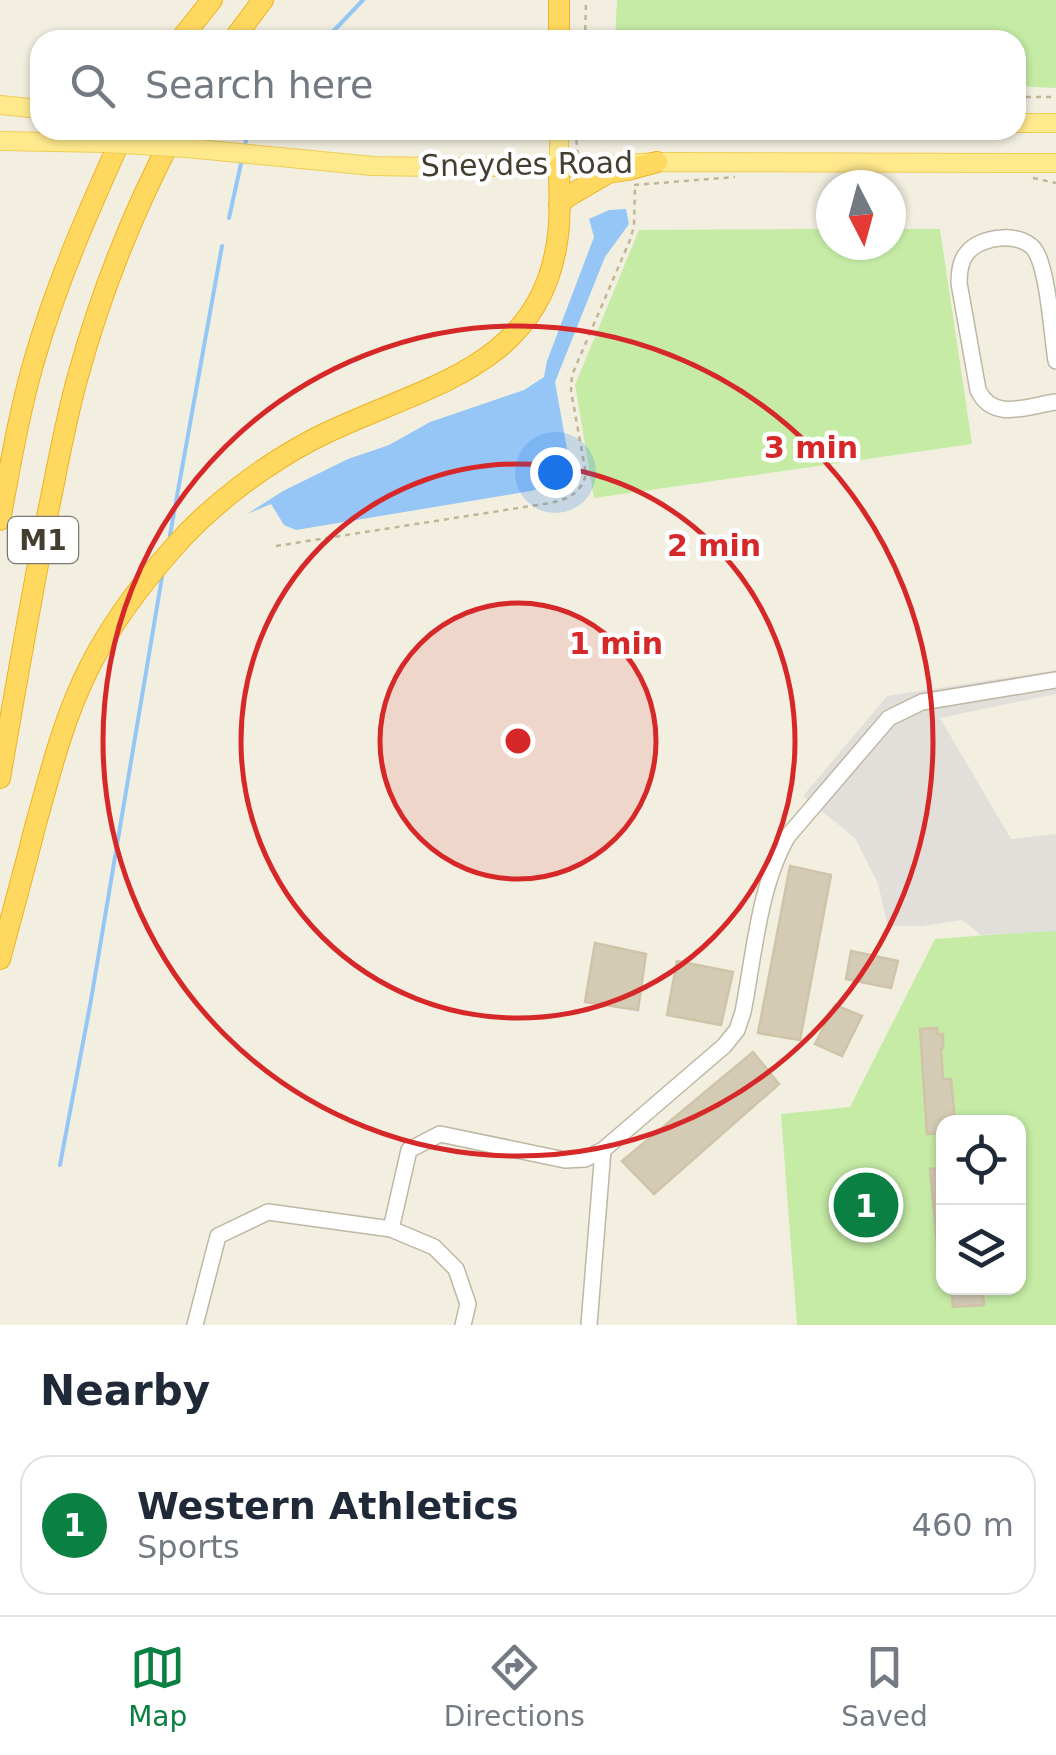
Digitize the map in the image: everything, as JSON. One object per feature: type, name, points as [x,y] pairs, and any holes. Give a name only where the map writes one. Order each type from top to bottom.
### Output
[{"type":"highway","points":[[188,30],[212,0]]},
{"type":"highway","points":[[241,30],[263,0]]},
{"type":"highway","name":"M1","points":[[0,520],[34,360],[90,208],[121,140]]},
{"type":"highway","name":"M1","points":[[0,778],[34,585],[78,376],[100,305],[171,140]]},
{"type":"highway","points":[[559,205],[608,173],[657,162]]},
{"type":"highway","points":[[0,959],[58,743],[88,669],[114,624],[148,578],[207,512],[311,441],[472,369],[498,350],[537,304],[549,275],[558,237],[558,167]]},
{"type":"main road","points":[[0,105],[30,108]]},
{"type":"main road","points":[[1026,123],[1056,123]]},
{"type":"main road","points":[[558,167],[559,140]]},
{"type":"main road","name":"Sneydes Road","points":[[0,141],[187,148],[372,166],[1056,162]]},
{"type":"street","points":[[1056,360],[1042,269],[1035,250],[1022,239],[979,243],[966,254],[959,283],[978,390],[984,402],[995,409],[1056,402]]},
{"type":"street","points":[[391,1229],[409,1150],[440,1134],[549,1158],[585,1158],[602,1150],[724,1046],[743,1012],[775,858],[788,836],[888,718],[922,702],[1056,680]]},
{"type":"street","points":[[589,1325],[602,1150]]},
{"type":"street","points":[[195,1325],[218,1236],[268,1212],[391,1229],[434,1247],[456,1269],[468,1304],[463,1325]]},
{"type":"path","points":[[585,30],[586,0]]},
{"type":"path","points":[[1026,97],[1056,97]]},
{"type":"path","points":[[626,186],[735,178]]},
{"type":"path","points":[[1036,179],[1056,182]]},
{"type":"path","points":[[276,546],[550,503],[570,498],[578,491],[586,474],[571,391],[572,375],[630,240],[636,185]]},
{"type":"green space","points":[[617,0],[1056,0],[1056,88],[1026,86],[1026,30],[616,30]]},
{"type":"green space","points":[[816,229],[816,260],[906,260],[906,229],[940,229],[972,444],[594,498],[575,385],[639,230]]},
{"type":"green space","points":[[1056,931],[1056,1325],[797,1325],[781,1114],[850,1107],[935,939]]},
{"type":"shaded area","points":[[1056,670],[1056,694],[940,718],[1011,839],[1056,834],[1056,931],[981,935],[962,920],[888,926],[878,884],[855,838],[803,796],[887,696]]},
{"type":"water","points":[[626,209],[629,224],[605,257],[555,382],[569,460],[554,481],[531,491],[296,530],[284,525],[271,504],[247,514],[348,459],[389,445],[430,422],[524,390],[544,377],[594,237],[589,219],[609,210]]},
{"type":"building","points":[[790,866],[831,875],[800,1040],[758,1033]]},
{"type":"building","points":[[595,943],[646,954],[638,1010],[585,1002]]},
{"type":"building","points":[[851,951],[898,961],[891,988],[846,979]]},
{"type":"building","points":[[677,961],[733,972],[721,1025],[667,1015]]},
{"type":"building","points":[[835,1005],[862,1016],[842,1056],[815,1044]]},
{"type":"building","points":[[937,1028],[938,1035],[943,1034],[943,1079],[951,1079],[954,1115],[936,1115],[936,1133],[927,1134],[920,1029]]},
{"type":"building","points":[[753,1052],[779,1084],[654,1194],[622,1161]]},
{"type":"building","points":[[930,1169],[936,1169],[936,1232]]},
{"type":"building","points":[[952,1295],[983,1295],[984,1305],[953,1307]]},
{"type":"waterway","points":[[334,30],[363,0]]},
{"type":"waterway","points":[[245,145],[246,140]]},
{"type":"waterway","points":[[229,218],[242,159]]},
{"type":"waterway","points":[[170,535],[222,246]]},
{"type":"waterway","points":[[60,1165],[162,577]]},
{"type":"place","name":"Western Athletics","points":[[866,1205]]}]
